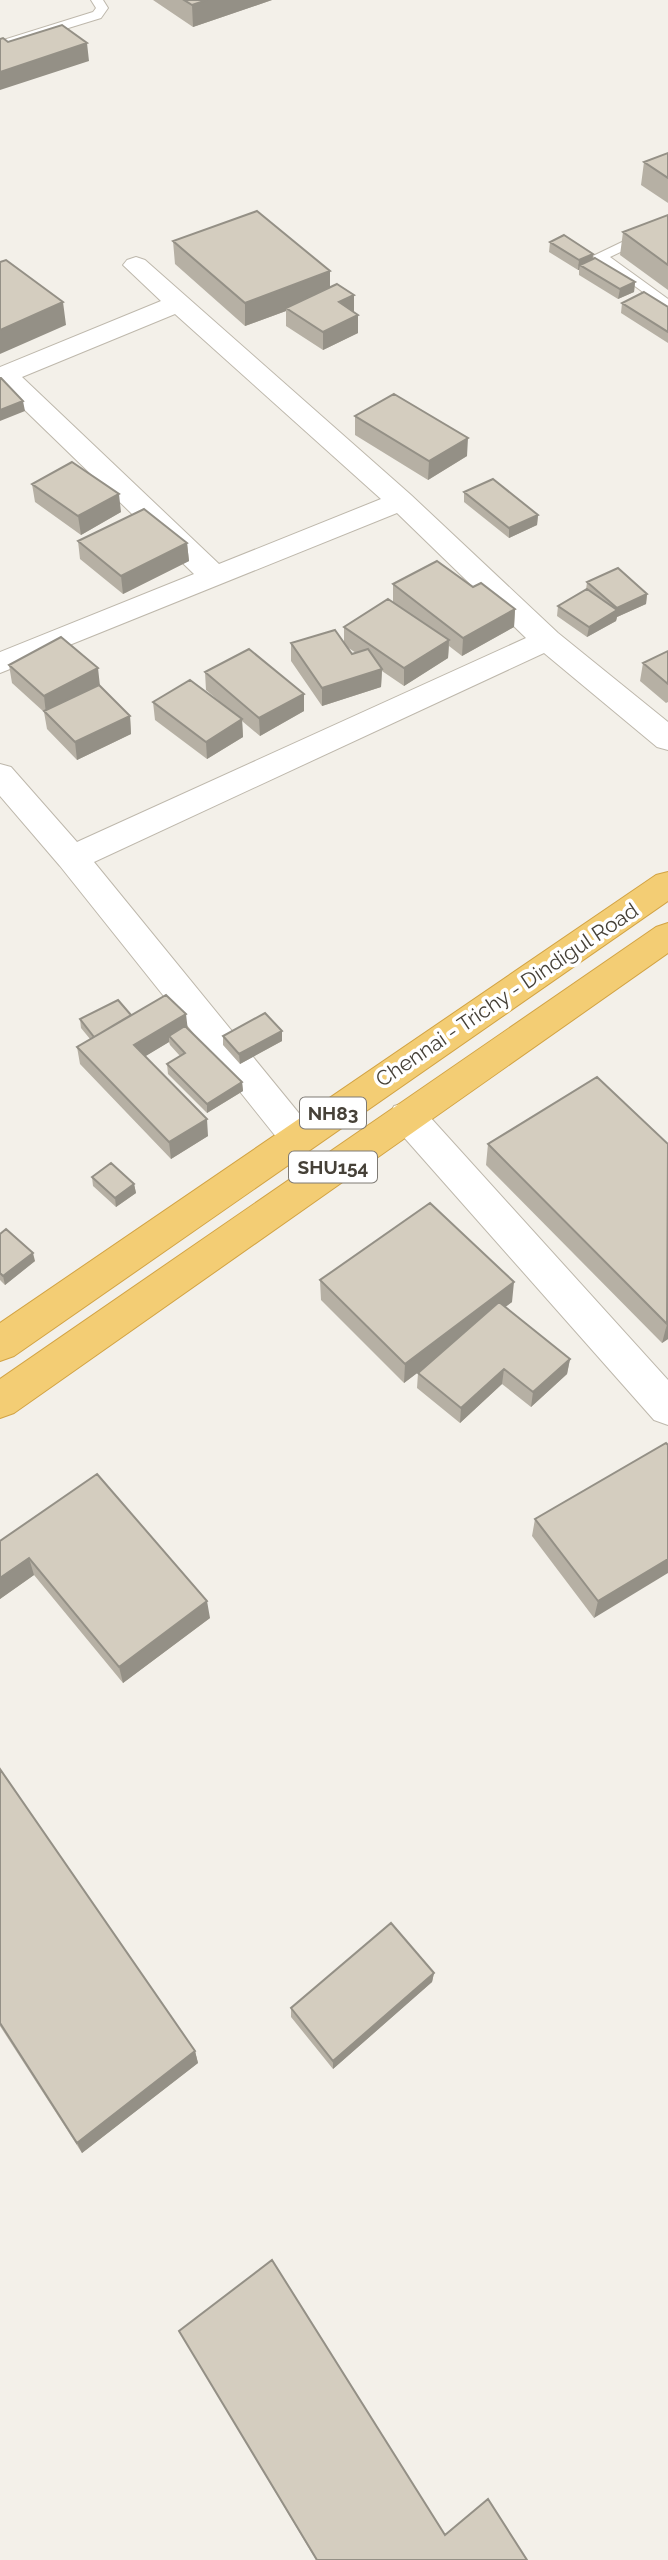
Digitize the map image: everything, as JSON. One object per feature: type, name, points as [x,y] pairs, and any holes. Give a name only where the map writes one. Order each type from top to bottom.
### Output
[{"type":"highway","name":"Chennai - Trichy - Dindigul Road","points":[[0,1344],[668,884]]},
{"type":"highway","name":"Chennai - Trichy - Dindigul Road","points":[[0,1401],[668,936]]},
{"type":"street","points":[[136,265],[401,500],[547,640],[668,739]]},
{"type":"street","points":[[179,303],[2,376],[214,576]]},
{"type":"street","points":[[0,663],[401,500]]},
{"type":"street","points":[[72,858],[547,640]]},
{"type":"street","points":[[0,775],[72,858],[298,1138]]},
{"type":"street","points":[[407,1116],[668,1408]]},
{"type":"lane","points":[[0,45],[97,15],[102,8],[97,0]]},
{"type":"lane","points":[[645,235],[600,256],[668,306]]},
{"type":"building","points":[[184,0],[207,0],[192,5]]},
{"type":"building","points":[[62,25],[87,43],[0,72],[0,39],[8,42]]},
{"type":"building","points":[[668,153],[668,178],[644,162]]},
{"type":"building","points":[[257,211],[330,271],[245,303],[173,241]]},
{"type":"building","points":[[668,215],[668,265],[623,232]]},
{"type":"building","points":[[564,235],[593,254],[579,260],[550,242]]},
{"type":"building","points":[[595,258],[635,282],[620,289],[580,265]]},
{"type":"building","points":[[6,260],[63,302],[0,330],[0,262]]},
{"type":"building","points":[[337,284],[354,295],[339,302],[358,315],[323,332],[286,308]]},
{"type":"building","points":[[644,292],[668,307],[668,332],[622,303]]},
{"type":"building","points":[[1,378],[23,401],[0,410]]},
{"type":"building","points":[[394,394],[468,438],[429,461],[355,416]]},
{"type":"building","points":[[72,462],[119,494],[78,516],[32,484]]},
{"type":"building","points":[[493,479],[538,515],[509,528],[464,492]]},
{"type":"building","points":[[144,509],[187,543],[121,576],[78,541]]},
{"type":"building","points":[[437,561],[473,587],[481,583],[515,609],[463,638],[393,584]]},
{"type":"building","points":[[618,568],[647,594],[617,608],[587,582]]},
{"type":"building","points":[[587,589],[617,610],[589,627],[558,606]]},
{"type":"building","points":[[388,599],[449,640],[404,668],[344,627]]},
{"type":"building","points":[[335,630],[352,654],[368,649],[382,669],[322,688],[291,643]]},
{"type":"building","points":[[61,637],[98,668],[44,696],[9,665]]},
{"type":"building","points":[[249,649],[304,694],[259,718],[205,672]]},
{"type":"building","points":[[668,651],[668,684],[643,663]]},
{"type":"building","points":[[190,680],[242,719],[206,742],[153,702]]},
{"type":"building","points":[[99,685],[130,716],[75,742],[44,711]]},
{"type":"building","points":[[166,995],[186,1014],[134,1045],[207,1119],[169,1142],[77,1047]]},
{"type":"building","points":[[118,1000],[131,1015],[94,1037],[80,1019]]},
{"type":"building","points":[[265,1013],[282,1031],[239,1054],[223,1036]]},
{"type":"building","points":[[185,1026],[242,1082],[207,1104],[167,1064],[185,1053],[169,1036]]},
{"type":"building","points":[[597,1077],[668,1144],[667,1324],[488,1144]]},
{"type":"building","points":[[111,1163],[134,1184],[115,1198],[92,1177]]},
{"type":"building","points":[[430,1203],[514,1282],[405,1364],[320,1280]]},
{"type":"building","points":[[6,1229],[33,1253],[3,1276],[0,1273],[0,1234]]},
{"type":"building","points":[[499,1302],[570,1359],[533,1392],[504,1369],[461,1408],[418,1373]]},
{"type":"building","points":[[666,1443],[668,1559],[598,1601],[535,1519]]},
{"type":"building","points":[[97,1474],[207,1601],[119,1667],[29,1558],[0,1578],[0,1541]]},
{"type":"building","points":[[0,1769],[195,2051],[77,2143],[0,2023]]},
{"type":"building","points":[[391,1923],[434,1973],[333,2061],[291,2008]]},
{"type":"building","points":[[272,2260],[445,2535],[488,2499],[527,2560],[317,2560],[179,2331]]}]
